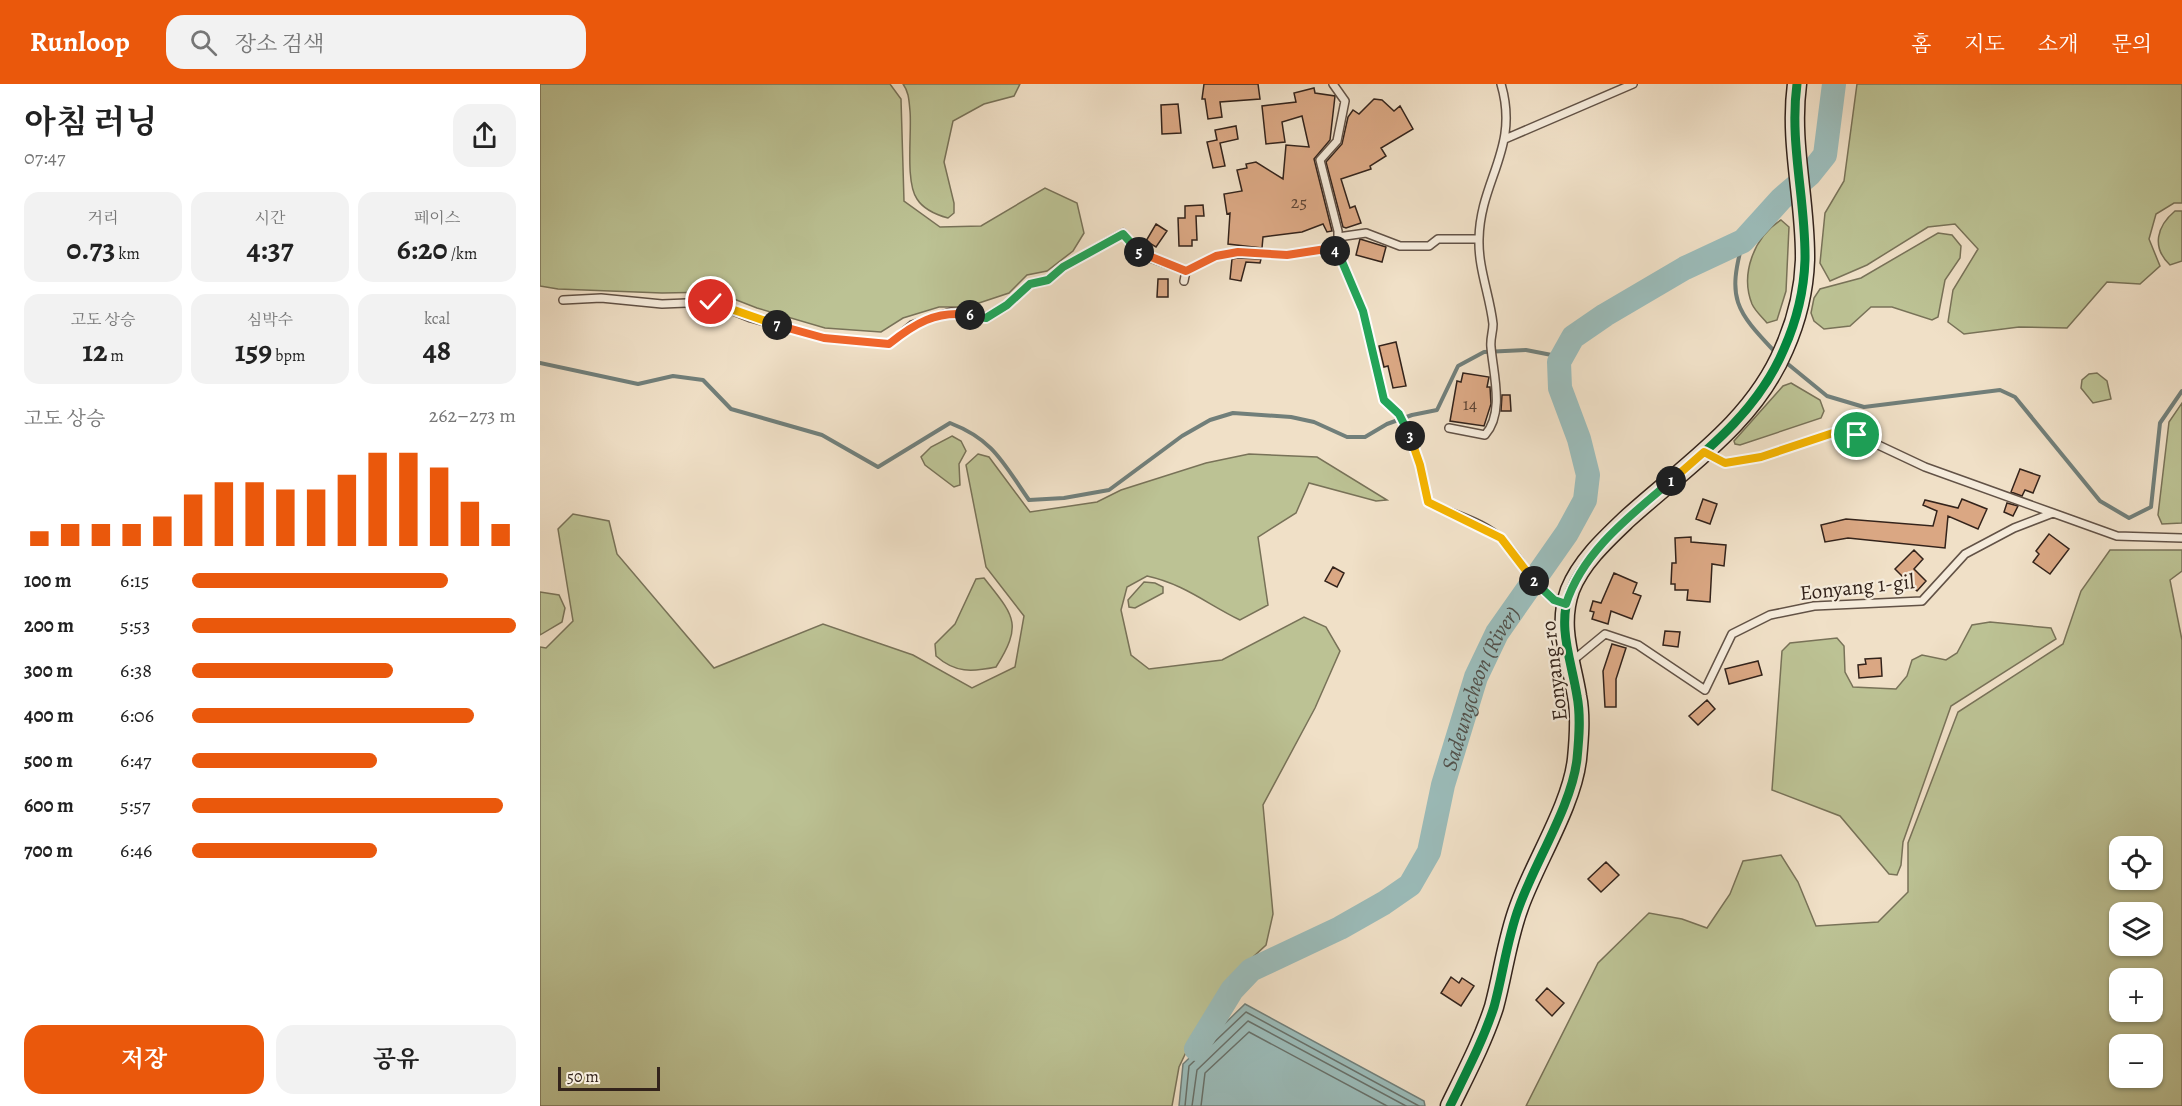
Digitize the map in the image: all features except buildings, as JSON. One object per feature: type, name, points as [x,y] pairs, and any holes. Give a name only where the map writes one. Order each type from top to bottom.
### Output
[{"type":"street","name":"Eonyang-ro","points":[[1450,1106],[1478,1048],[1493,1010],[1517,911],[1574,778],[1579,728],[1578,698],[1564,634],[1566,604],[1571,587],[1585,565],[1608,538],[1704,452],[1759,396],[1780,356],[1801,297],[1805,261],[1796,168],[1797,84]]},
{"type":"lane","points":[[1333,84],[1345,101],[1337,141],[1320,160],[1338,237],[1338,252],[1363,311],[1384,400],[1399,414],[1403,422],[1420,465],[1428,502],[1501,538],[1543,592],[1554,600],[1566,604]]},
{"type":"lane","points":[[1449,428],[1485,435],[1491,428],[1497,387],[1491,345],[1493,326],[1479,239],[1484,205],[1504,149],[1506,101],[1501,84]]},
{"type":"lane","points":[[1505,139],[1633,84]]},
{"type":"lane","points":[[1338,237],[1366,233],[1400,246],[1429,246],[1438,239],[1479,239]]},
{"type":"lane","points":[[563,300],[601,298],[662,304],[711,302],[751,318],[824,338],[889,344],[912,325],[951,312],[986,318],[1007,305],[1030,284],[1048,280],[1063,267],[1123,234],[1140,254],[1186,271],[1216,256],[1238,252],[1287,255],[1326,249],[1338,252]]},
{"type":"lane","points":[[1184,281],[1186,271]]},
{"type":"lane","points":[[1704,452],[1725,463],[1761,457],[1833,433],[1857,435],[1925,467],[2117,536],[2182,538]]},
{"type":"lane","name":"Eonyang 1-gil","points":[[1569,663],[1605,634],[1638,645],[1705,690],[1732,634],[1741,629],[1770,615],[1814,606],[1922,601],[1965,554],[2014,528],[2053,513]]},
{"type":"green space","points":[[540,84],[890,84],[901,99],[904,201],[940,227],[981,226],[1045,188],[1077,203],[1084,233],[1073,251],[1047,271],[1027,275],[1009,293],[967,307],[939,307],[903,318],[881,332],[825,328],[757,308],[716,292],[662,293],[558,289],[540,286]]},
{"type":"green space","points":[[903,84],[1020,84],[1014,96],[984,104],[953,121],[944,162],[954,203],[954,213],[948,218],[935,214],[923,206],[913,191],[910,169],[908,93]]},
{"type":"green space","points":[[1857,84],[2182,84],[2182,203],[2174,203],[2156,214],[2149,239],[2160,266],[2140,284],[2107,282],[2067,328],[2019,327],[1964,334],[1948,322],[1953,290],[1978,249],[1955,224],[1928,227],[1867,265],[1830,281],[1820,263],[1825,213],[1844,181]]},
{"type":"green space","points":[[2175,211],[2182,211],[2182,261],[2170,265],[2158,244],[2160,230]]},
{"type":"green space","points":[[1781,220],[1789,227],[1786,291],[1777,320],[1767,323],[1752,304],[1748,281],[1749,269],[1752,257],[1763,236]]},
{"type":"green space","points":[[1938,233],[1952,235],[1961,246],[1960,258],[1945,280],[1938,317],[1932,320],[1892,307],[1871,307],[1850,326],[1824,329],[1814,321],[1811,313],[1814,298],[1820,289],[1861,278]]},
{"type":"green space","points":[[2097,373],[2107,381],[2111,399],[2093,403],[2081,388],[2082,380],[2089,374]]},
{"type":"green space","points":[[1791,383],[1820,400],[1824,411],[1821,418],[1740,445],[1735,444],[1734,441],[1783,386]]},
{"type":"green space","points":[[2182,403],[2182,523],[2162,524],[2158,515],[2169,422]]},
{"type":"green space","points":[[952,436],[961,441],[966,451],[959,464],[960,485],[954,487],[925,465],[921,457],[931,447]]},
{"type":"green space","points":[[978,454],[989,457],[1030,512],[1097,502],[1121,490],[1206,463],[1249,454],[1317,457],[1387,500],[1376,501],[1309,483],[1296,513],[1258,537],[1268,605],[1240,620],[1184,589],[1147,576],[1127,587],[1121,610],[1131,655],[1149,669],[1222,660],[1304,617],[1326,627],[1340,651],[1315,708],[1263,805],[1273,914],[1266,945],[1227,981],[1189,1046],[1179,1067],[1172,1106],[540,1106],[540,647],[546,648],[573,621],[558,529],[573,514],[609,521],[617,554],[714,668],[823,624],[913,655],[972,688],[1015,667],[1024,616],[986,567],[966,465]]},
{"type":"green space","points":[[2110,550],[2182,550],[2182,571],[2170,580],[2182,640],[2182,1106],[1526,1106],[1598,963],[1649,913],[1682,919],[1707,928],[1730,894],[1743,861],[1781,855],[1798,882],[1816,926],[1878,922],[1908,892],[1908,843],[1958,712],[2063,644],[2081,591]]},
{"type":"green space","points":[[984,578],[1008,611],[1012,629],[1010,640],[996,667],[964,670],[950,666],[936,656],[935,644],[955,624],[976,579]]},
{"type":"green space","points":[[1144,582],[1155,583],[1163,587],[1163,593],[1135,608],[1129,607],[1128,600]]},
{"type":"green space","points":[[540,592],[559,595],[565,608],[562,622],[540,635]]},
{"type":"green space","points":[[1990,622],[2051,628],[2056,639],[1951,706],[1903,842],[1901,865],[1897,875],[1889,874],[1840,816],[1772,790],[1782,651],[1790,643],[1837,638],[1844,646],[1845,672],[1853,687],[1896,689],[1907,676],[1912,660],[1922,655],[1946,660],[1957,653],[1972,625]]},
{"type":"water","points":[[1245,1004],[1424,1101],[1425,1106],[1179,1106],[1183,1064]]},
{"type":"waterway","name":"Sadeungcheon (River)","points":[[1196,1049],[1232,990],[1251,970],[1340,928],[1410,885],[1429,852],[1443,785],[1476,677],[1497,633],[1567,533],[1585,500],[1588,475],[1579,439],[1560,388],[1559,362],[1573,337],[1605,315],[1685,268],[1743,241],[1781,199],[1809,175],[1825,155],[1834,84]]},
{"type":"waterway","points":[[1743,241],[1736,277],[1738,303],[1751,326],[1776,353]]},
{"type":"waterway","points":[[540,363],[638,384],[673,376],[703,380],[731,409],[822,435],[878,467],[950,423],[987,445],[1004,464],[1029,500],[1064,498],[1109,490],[1182,436],[1210,420],[1233,413],[1291,417],[1314,422],[1347,437],[1365,437],[1387,424],[1412,415],[1437,410],[1458,366],[1484,352],[1526,350],[1562,357]]},
{"type":"waterway","points":[[1783,360],[1827,396],[1864,407],[2000,390],[2015,397],[2100,501],[2129,518],[2151,507],[2160,423],[2182,391]]},
{"type":"cycle path","points":[[1450,1106],[1490,1020],[1519,907],[1561,814],[1574,777],[1579,719],[1565,630],[1566,604],[1570,590],[1595,551],[1627,519],[1694,462],[1736,422],[1771,375],[1792,328],[1799,306],[1805,260],[1796,150],[1797,84]]},
{"type":"route","points":[[711,302],[751,318],[824,338],[889,344],[912,325],[951,312],[986,318],[1007,305],[1030,284],[1048,280],[1063,267],[1123,234],[1140,254],[1186,271],[1216,256],[1238,252],[1287,255],[1326,249],[1338,252],[1363,311],[1384,400],[1399,414],[1410,436],[1420,465],[1428,502],[1469,520],[1501,538],[1543,592],[1554,600],[1566,604],[1571,587],[1585,565],[1608,538],[1704,452],[1725,463],[1761,457],[1833,433],[1857,435]]}]
